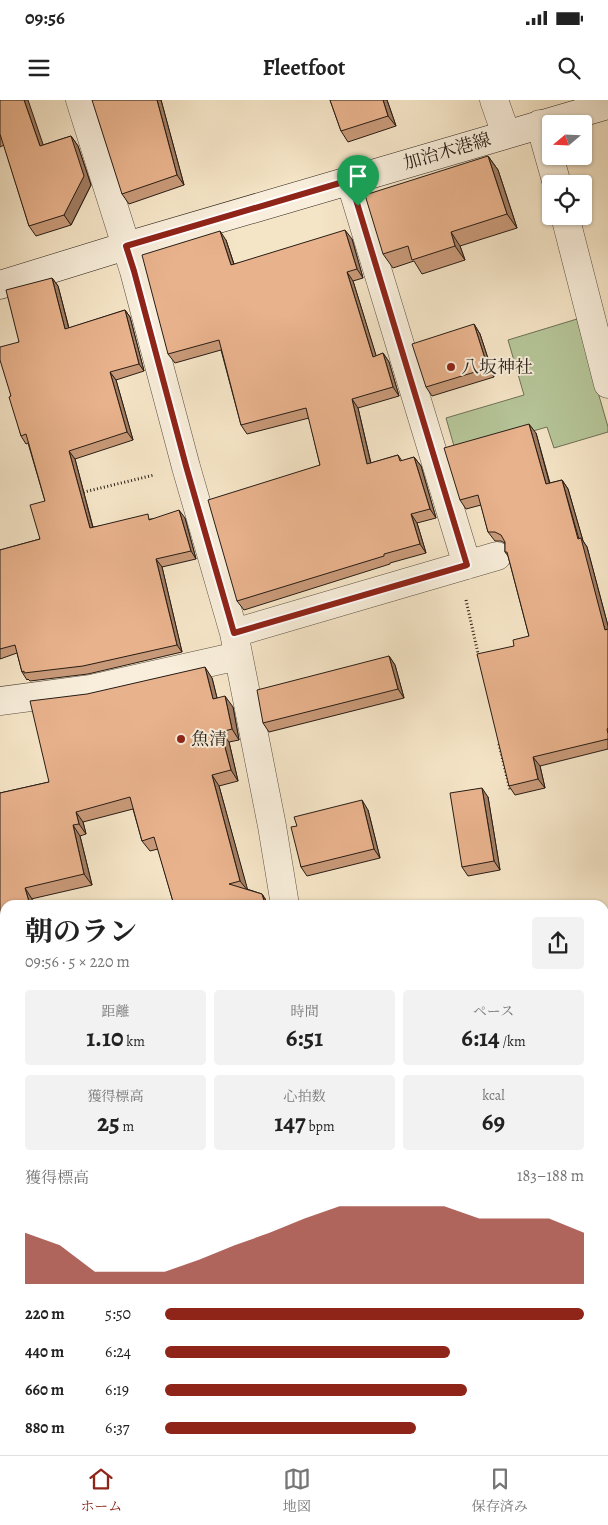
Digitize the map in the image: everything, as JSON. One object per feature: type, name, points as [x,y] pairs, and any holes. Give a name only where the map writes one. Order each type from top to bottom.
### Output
[{"type":"street","points":[[80,100],[134,271],[236,644],[285,900]]},
{"type":"street","points":[[494,100],[506,134]]},
{"type":"street","name":"加治木港線","points":[[0,285],[126,246],[608,105]]},
{"type":"street","points":[[540,124],[554,175]]},
{"type":"street","points":[[350,180],[462,566]]},
{"type":"street","points":[[567,225],[608,384]]},
{"type":"street","points":[[0,701],[90,689],[236,644],[462,566],[497,556]]},
{"type":"path","points":[[74,494],[186,466]]},
{"type":"path","points":[[462,566],[480,664]]},
{"type":"path","points":[[498,741],[510,790]]},
{"type":"green space","points":[[577,319],[608,432],[554,448],[547,427],[456,453],[446,418],[524,395],[508,340]]},
{"type":"building","points":[[0,100],[24,100],[40,146],[71,136],[84,176],[64,215],[29,226],[0,134]]},
{"type":"building","points":[[92,100],[157,100],[177,175],[122,194]]},
{"type":"building","points":[[330,100],[383,100],[388,116],[341,131]]},
{"type":"building","points":[[488,156],[507,214],[451,232],[455,246],[412,260],[408,246],[383,254],[365,195]]},
{"type":"building","points":[[345,230],[357,269],[347,272],[373,357],[383,353],[393,387],[352,399],[367,464],[398,455],[400,461],[414,457],[430,509],[411,514],[420,544],[237,601],[208,500],[320,465],[306,408],[241,425],[219,340],[168,354],[142,255],[220,231],[231,265]]},
{"type":"building","points":[[52,278],[65,329],[125,310],[139,364],[110,372],[127,432],[69,451],[90,528],[148,514],[149,520],[179,510],[191,551],[156,559],[177,645],[83,666],[24,673],[24,671],[22,672],[15,645],[0,649],[0,550],[40,539],[30,505],[45,501],[26,434],[21,436],[9,397],[11,396],[0,360],[0,347],[19,342],[6,290]]},
{"type":"building","name":"八坂神社","points":[[474,324],[488,368],[426,387],[412,344]]},
{"type":"building","points":[[529,424],[546,484],[562,480],[578,539],[581,538],[605,630],[608,629],[608,739],[533,757],[538,779],[509,786],[477,654],[514,646],[513,640],[529,636],[507,552],[505,552],[505,542],[501,535],[495,532],[488,532],[478,495],[460,500],[444,448]]},
{"type":"building","points":[[389,656],[398,689],[263,723],[257,690]]},
{"type":"building","points":[[205,667],[213,699],[225,696],[232,729],[221,732],[231,770],[212,775],[240,881],[229,884],[262,894],[264,900],[173,900],[154,837],[142,841],[130,797],[76,812],[79,824],[73,825],[84,874],[25,888],[29,900],[0,900],[0,793],[49,782],[30,701],[87,694]]},
{"type":"building","points":[[482,788],[494,861],[462,867],[450,793]]},
{"type":"building","points":[[362,800],[374,849],[301,867],[291,827],[297,826],[294,817]]},
{"type":"place","name":"八坂神社","points":[[451,367]]},
{"type":"place","name":"魚清","points":[[181,739]]},
{"type":"route","points":[[350,180],[358,206],[467,565],[234,633],[126,246],[350,180]]}]
